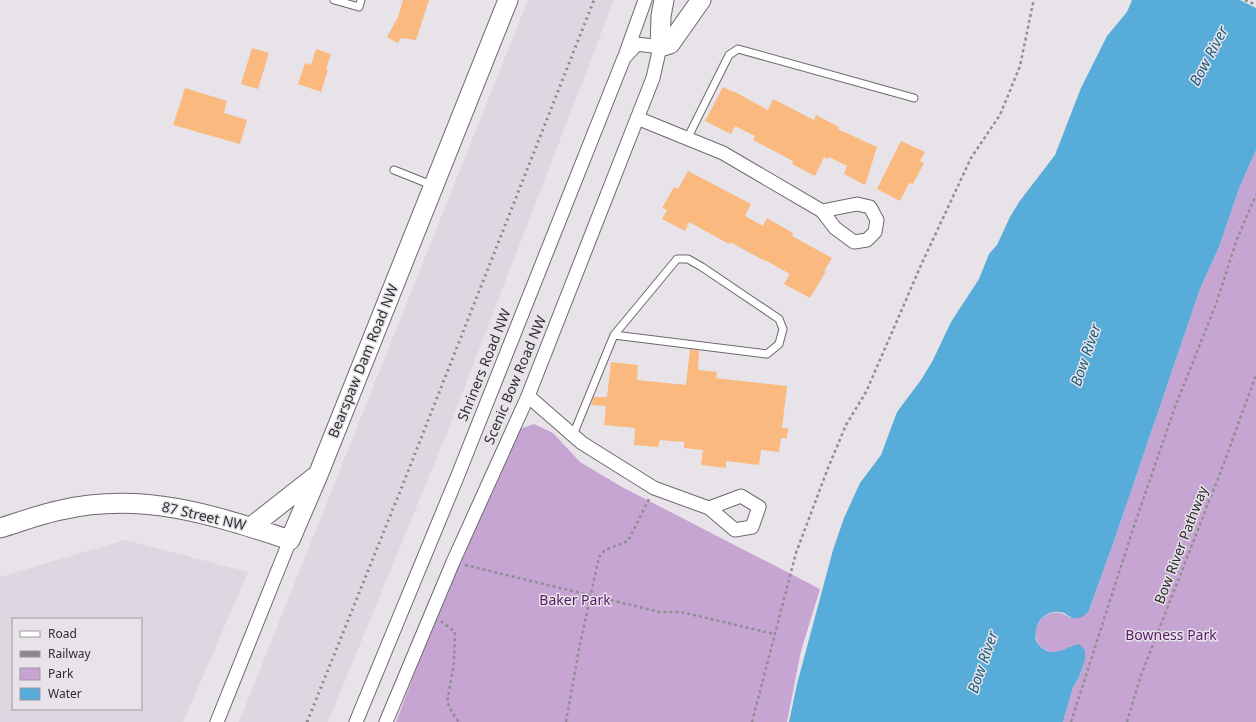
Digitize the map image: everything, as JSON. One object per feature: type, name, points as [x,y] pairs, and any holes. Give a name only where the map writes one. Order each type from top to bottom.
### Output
[{"type":"street","name":"Bearspaw Dam Road NW","points":[[217,722],[290,540],[318,475],[508,0]]},
{"type":"street","points":[[624,58],[645,0]]},
{"type":"street","points":[[664,0],[661,16],[660,46],[670,44],[702,0]]},
{"type":"street","name":"Shriners Road NW","points":[[356,722],[464,460],[624,58],[637,44],[660,46]]},
{"type":"street","name":"Scenic Bow Road NW","points":[[386,722],[453,562],[528,396],[653,78],[660,46]]},
{"type":"street","points":[[637,118],[723,153],[822,211]]},
{"type":"street","points":[[528,396],[582,443],[654,488],[709,508]]},
{"type":"street","points":[[251,527],[318,475]]},
{"type":"street","name":"87 Street NW","points":[[0,528],[61,510],[105,503],[154,504],[196,511],[290,540]]},
{"type":"lane","points":[[334,0],[359,7],[361,0]]},
{"type":"lane","points":[[688,139],[728,55],[738,49],[914,98]]},
{"type":"lane","points":[[394,170],[434,186]]},
{"type":"lane","points":[[573,435],[614,335],[677,259],[688,259],[702,267],[779,319],[783,329],[779,344],[767,354],[614,335]]},
{"type":"path","points":[[752,722],[796,553],[846,425],[866,392],[922,263],[971,158],[1000,115],[1020,66],[1033,3],[1032,0]]},
{"type":"path","points":[[1245,0],[1256,5]]},
{"type":"path","points":[[1071,722],[1133,529],[1168,428],[1216,304],[1237,239],[1256,195]]},
{"type":"path","name":"Bow River Pathway","points":[[1127,722],[1140,678],[1221,470],[1256,375]]},
{"type":"path","points":[[566,722],[578,649],[598,557],[605,550],[628,541],[654,488]]},
{"type":"path","points":[[453,562],[660,612],[681,612],[774,634]]},
{"type":"path","points":[[431,614],[455,632],[454,663],[447,702],[456,719],[460,722]]},
{"type":"shaded area","points":[[528,0],[614,0],[444,440],[328,722],[239,722]]},
{"type":"shaded area","points":[[125,540],[248,572],[183,722],[0,722],[0,577]]},
{"type":"green space","name":"Bowness Park","points":[[1256,150],[1256,722],[1063,722],[1073,687],[1079,677],[1085,660],[1085,650],[1071,646],[1060,652],[1048,651],[1041,646],[1037,640],[1036,632],[1038,624],[1044,617],[1051,613],[1060,613],[1071,618],[1089,610],[1200,289],[1219,247],[1240,186]]},
{"type":"green space","name":"Baker Park","points":[[534,424],[553,433],[580,462],[622,487],[820,589],[801,651],[787,722],[396,722],[447,588],[517,430]]},
{"type":"water","name":"Bow River","points":[[1132,0],[1256,0],[1256,150],[1240,186],[1219,247],[1200,289],[1089,610],[1083,617],[1079,618],[1071,618],[1066,614],[1058,612],[1047,614],[1041,619],[1037,626],[1036,640],[1041,647],[1047,651],[1056,652],[1079,644],[1085,650],[1085,660],[1079,677],[1073,687],[1063,722],[789,722],[797,684],[833,550],[844,518],[860,483],[881,455],[897,412],[921,380],[933,360],[951,322],[979,279],[989,254],[997,245],[1010,217],[1019,202],[1055,155],[1081,88],[1107,36],[1127,12]]},
{"type":"pier","points":[[1240,0],[1256,0],[1256,8]]},
{"type":"building","points":[[403,0],[429,0],[416,40],[401,38],[398,43],[387,37],[398,17]]},
{"type":"building","points":[[252,48],[269,53],[258,89],[241,84]]},
{"type":"building","points":[[316,49],[331,54],[321,92],[298,84],[305,63],[311,65]]},
{"type":"building","points":[[723,87],[768,110],[773,99],[814,120],[816,115],[839,127],[838,129],[877,147],[865,185],[844,174],[847,166],[829,157],[828,159],[824,157],[815,176],[792,164],[793,161],[753,140],[755,136],[735,126],[731,134],[705,121]]},
{"type":"building","points":[[185,88],[227,101],[224,113],[247,120],[240,144],[173,125]]},
{"type":"building","points":[[901,141],[925,152],[920,161],[924,163],[913,184],[909,183],[900,201],[877,189]]},
{"type":"building","points":[[688,171],[751,204],[745,216],[763,226],[767,218],[793,233],[792,236],[832,258],[810,298],[784,284],[790,274],[765,260],[730,242],[729,244],[689,222],[685,231],[662,219],[667,210],[662,208],[674,187],[678,189]]},
{"type":"building","points":[[690,349],[699,351],[698,370],[717,372],[716,378],[787,386],[782,428],[788,428],[787,438],[781,438],[779,452],[761,450],[759,465],[726,461],[726,468],[701,465],[703,450],[684,448],[684,442],[660,440],[658,447],[634,445],[635,428],[604,425],[606,406],[591,405],[594,397],[607,397],[611,362],[638,365],[637,380],[686,385]]},
{"type":"railway","points":[[307,722],[403,484],[594,0]]}]
